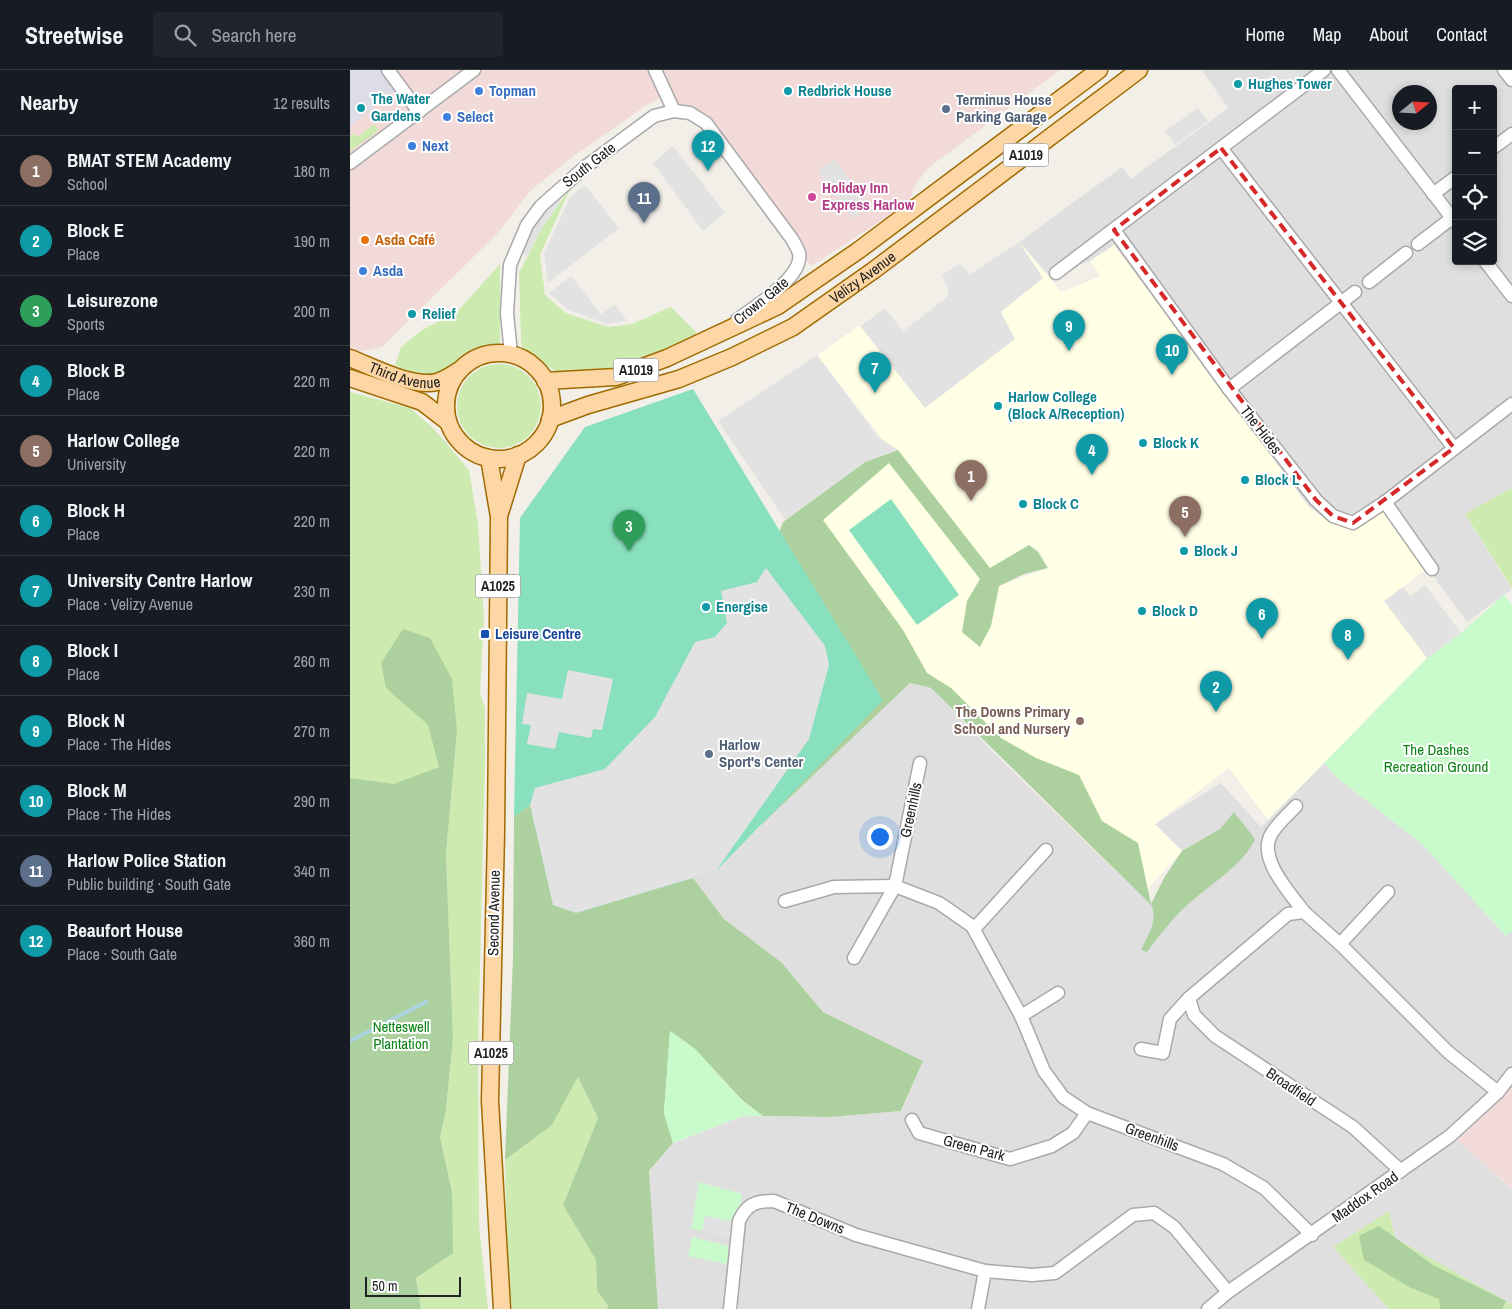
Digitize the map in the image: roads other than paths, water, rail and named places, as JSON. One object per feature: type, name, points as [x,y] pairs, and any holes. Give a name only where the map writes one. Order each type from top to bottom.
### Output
[{"type":"main road","name":"Velizy Avenue","points":[[545,381],[616,377],[668,358],[778,306],[859,250],[1099,70]]},
{"type":"main road","name":"Velizy Avenue","points":[[550,419],[588,405],[633,394],[679,379],[732,357],[793,327],[874,270],[1139,70]]},
{"type":"main road","points":[[485,354],[510,354],[531,364],[545,381],[551,398],[550,419],[545,431],[537,442],[518,455],[499,459],[489,458],[468,449],[459,441],[448,422],[446,407],[448,391],[458,371],[474,359],[485,354]]},
{"type":"main road","name":"Third Avenue","points":[[350,358],[396,377],[418,381],[436,382],[458,371]]},
{"type":"main road","name":"Third Avenue","points":[[350,378],[422,402],[448,422]]},
{"type":"main road","name":"Second Avenue","points":[[499,516],[518,455]]},
{"type":"main road","name":"Second Avenue","points":[[489,458],[499,516],[496,833],[490,1101],[502,1309]]},
{"type":"street","points":[[388,70],[419,112]]},
{"type":"street","points":[[350,163],[474,70]]},
{"type":"street","points":[[655,70],[674,111]]},
{"type":"street","points":[[1056,273],[1324,70]]},
{"type":"street","points":[[1338,70],[1453,220]]},
{"type":"street","points":[[1504,70],[1512,80]]},
{"type":"street","name":"Crown Gate","points":[[674,111],[690,114],[706,123],[792,239],[799,253],[799,262],[793,274],[774,293],[720,333]]},
{"type":"street","name":"South Gate","points":[[510,354],[507,306],[510,266],[527,225],[541,206],[585,167],[654,116],[674,111]]},
{"type":"street","points":[[1497,145],[1512,134]]},
{"type":"street","points":[[1221,148],[1454,448]]},
{"type":"street","points":[[1433,194],[1452,180]]},
{"type":"street","points":[[1418,244],[1452,222]]},
{"type":"street","name":"The Hides","points":[[1114,230],[1229,389],[1316,500],[1333,516],[1353,523],[1385,502],[1512,404]]},
{"type":"street","points":[[1369,282],[1406,253]]},
{"type":"street","points":[[1488,265],[1512,296]]},
{"type":"street","points":[[1229,389],[1355,292]]},
{"type":"street","points":[[1385,502],[1432,569]]},
{"type":"street","name":"Greenhills","points":[[854,958],[895,886],[920,763]]},
{"type":"street","points":[[1296,806],[1271,834],[1267,849],[1275,872],[1304,912],[1340,944],[1448,1052],[1498,1092]]},
{"type":"street","points":[[974,929],[1046,850]]},
{"type":"street","name":"Greenhills","points":[[785,901],[834,887],[895,886],[939,904],[974,929],[1020,1016],[1044,1071],[1063,1097],[1088,1113],[1223,1164],[1264,1188],[1312,1235]]},
{"type":"street","points":[[1340,944],[1388,892]]},
{"type":"street","points":[[1141,1049],[1163,1054],[1170,1019],[1189,998],[1288,914],[1304,912]]},
{"type":"street","points":[[1020,1016],[1058,992]]},
{"type":"street","name":"Broadfield","points":[[1189,998],[1194,1015],[1215,1036],[1353,1127],[1401,1171]]},
{"type":"street","name":"Maddox Road","points":[[1208,1309],[1228,1292],[1312,1235],[1450,1136],[1498,1092],[1512,1074]]},
{"type":"street","name":"Green Park","points":[[912,1120],[919,1133],[1010,1159],[1052,1146],[1073,1133],[1088,1113]]},
{"type":"street","name":"The Downs","points":[[730,1309],[738,1221],[744,1210],[758,1201],[774,1201],[856,1234],[985,1271],[1032,1275],[1055,1273],[1133,1215],[1154,1213],[1174,1227],[1228,1292]]},
{"type":"street","points":[[978,1309],[985,1271]]},
{"type":"waterway","points":[[350,1041],[426,1002]]},
{"type":"place","name":"Hughes Tower","points":[[1238,84]]},
{"type":"place","name":"Topman","points":[[479,91]]},
{"type":"place","name":"Redbrick House","points":[[788,91]]},
{"type":"place","name":"The Water Gardens","points":[[361,108]]},
{"type":"place","name":"Terminus House Parking Garage","points":[[946,109]]},
{"type":"place","name":"Select","points":[[447,117]]},
{"type":"place","name":"Next","points":[[412,146]]},
{"type":"place","name":"Beaufort House","points":[[708,171]]},
{"type":"place","name":"Holiday Inn Express Harlow","points":[[812,197]]},
{"type":"place","name":"Harlow Police Station","points":[[644,223]]},
{"type":"place","name":"Asda Café","points":[[365,240]]},
{"type":"place","name":"Asda","points":[[363,271]]},
{"type":"place","name":"Relief","points":[[412,314]]},
{"type":"place","name":"Block N","points":[[1069,351]]},
{"type":"place","name":"Block M","points":[[1172,375]]},
{"type":"place","name":"University Centre Harlow","points":[[875,393]]},
{"type":"place","name":"Harlow College (Block A/Reception)","points":[[998,406]]},
{"type":"place","name":"Block K","points":[[1143,443]]},
{"type":"place","name":"Block B","points":[[1092,475]]},
{"type":"place","name":"Block L","points":[[1245,480]]},
{"type":"place","name":"BMAT STEM Academy","points":[[971,501]]},
{"type":"place","name":"Block C","points":[[1023,504]]},
{"type":"place","name":"Harlow College","points":[[1185,537]]},
{"type":"place","name":"Leisurezone","points":[[629,551]]},
{"type":"place","name":"Block J","points":[[1184,551]]},
{"type":"place","name":"Energise","points":[[706,607]]},
{"type":"place","name":"Block D","points":[[1142,611]]},
{"type":"place","name":"Leisure Centre","points":[[485,634]]},
{"type":"place","name":"Block H","points":[[1262,639]]},
{"type":"place","name":"Block I","points":[[1348,660]]},
{"type":"place","name":"Block E","points":[[1216,712]]},
{"type":"place","name":"The Downs Primary School and Nursery","points":[[1080,721]]},
{"type":"place","name":"Harlow Sport's Center","points":[[709,754]]},
{"type":"park label","name":"The Dashes Recreation Ground","points":[[1436,758]]},
{"type":"park label","name":"Netteswell Plantation","points":[[401,1036]]}]
